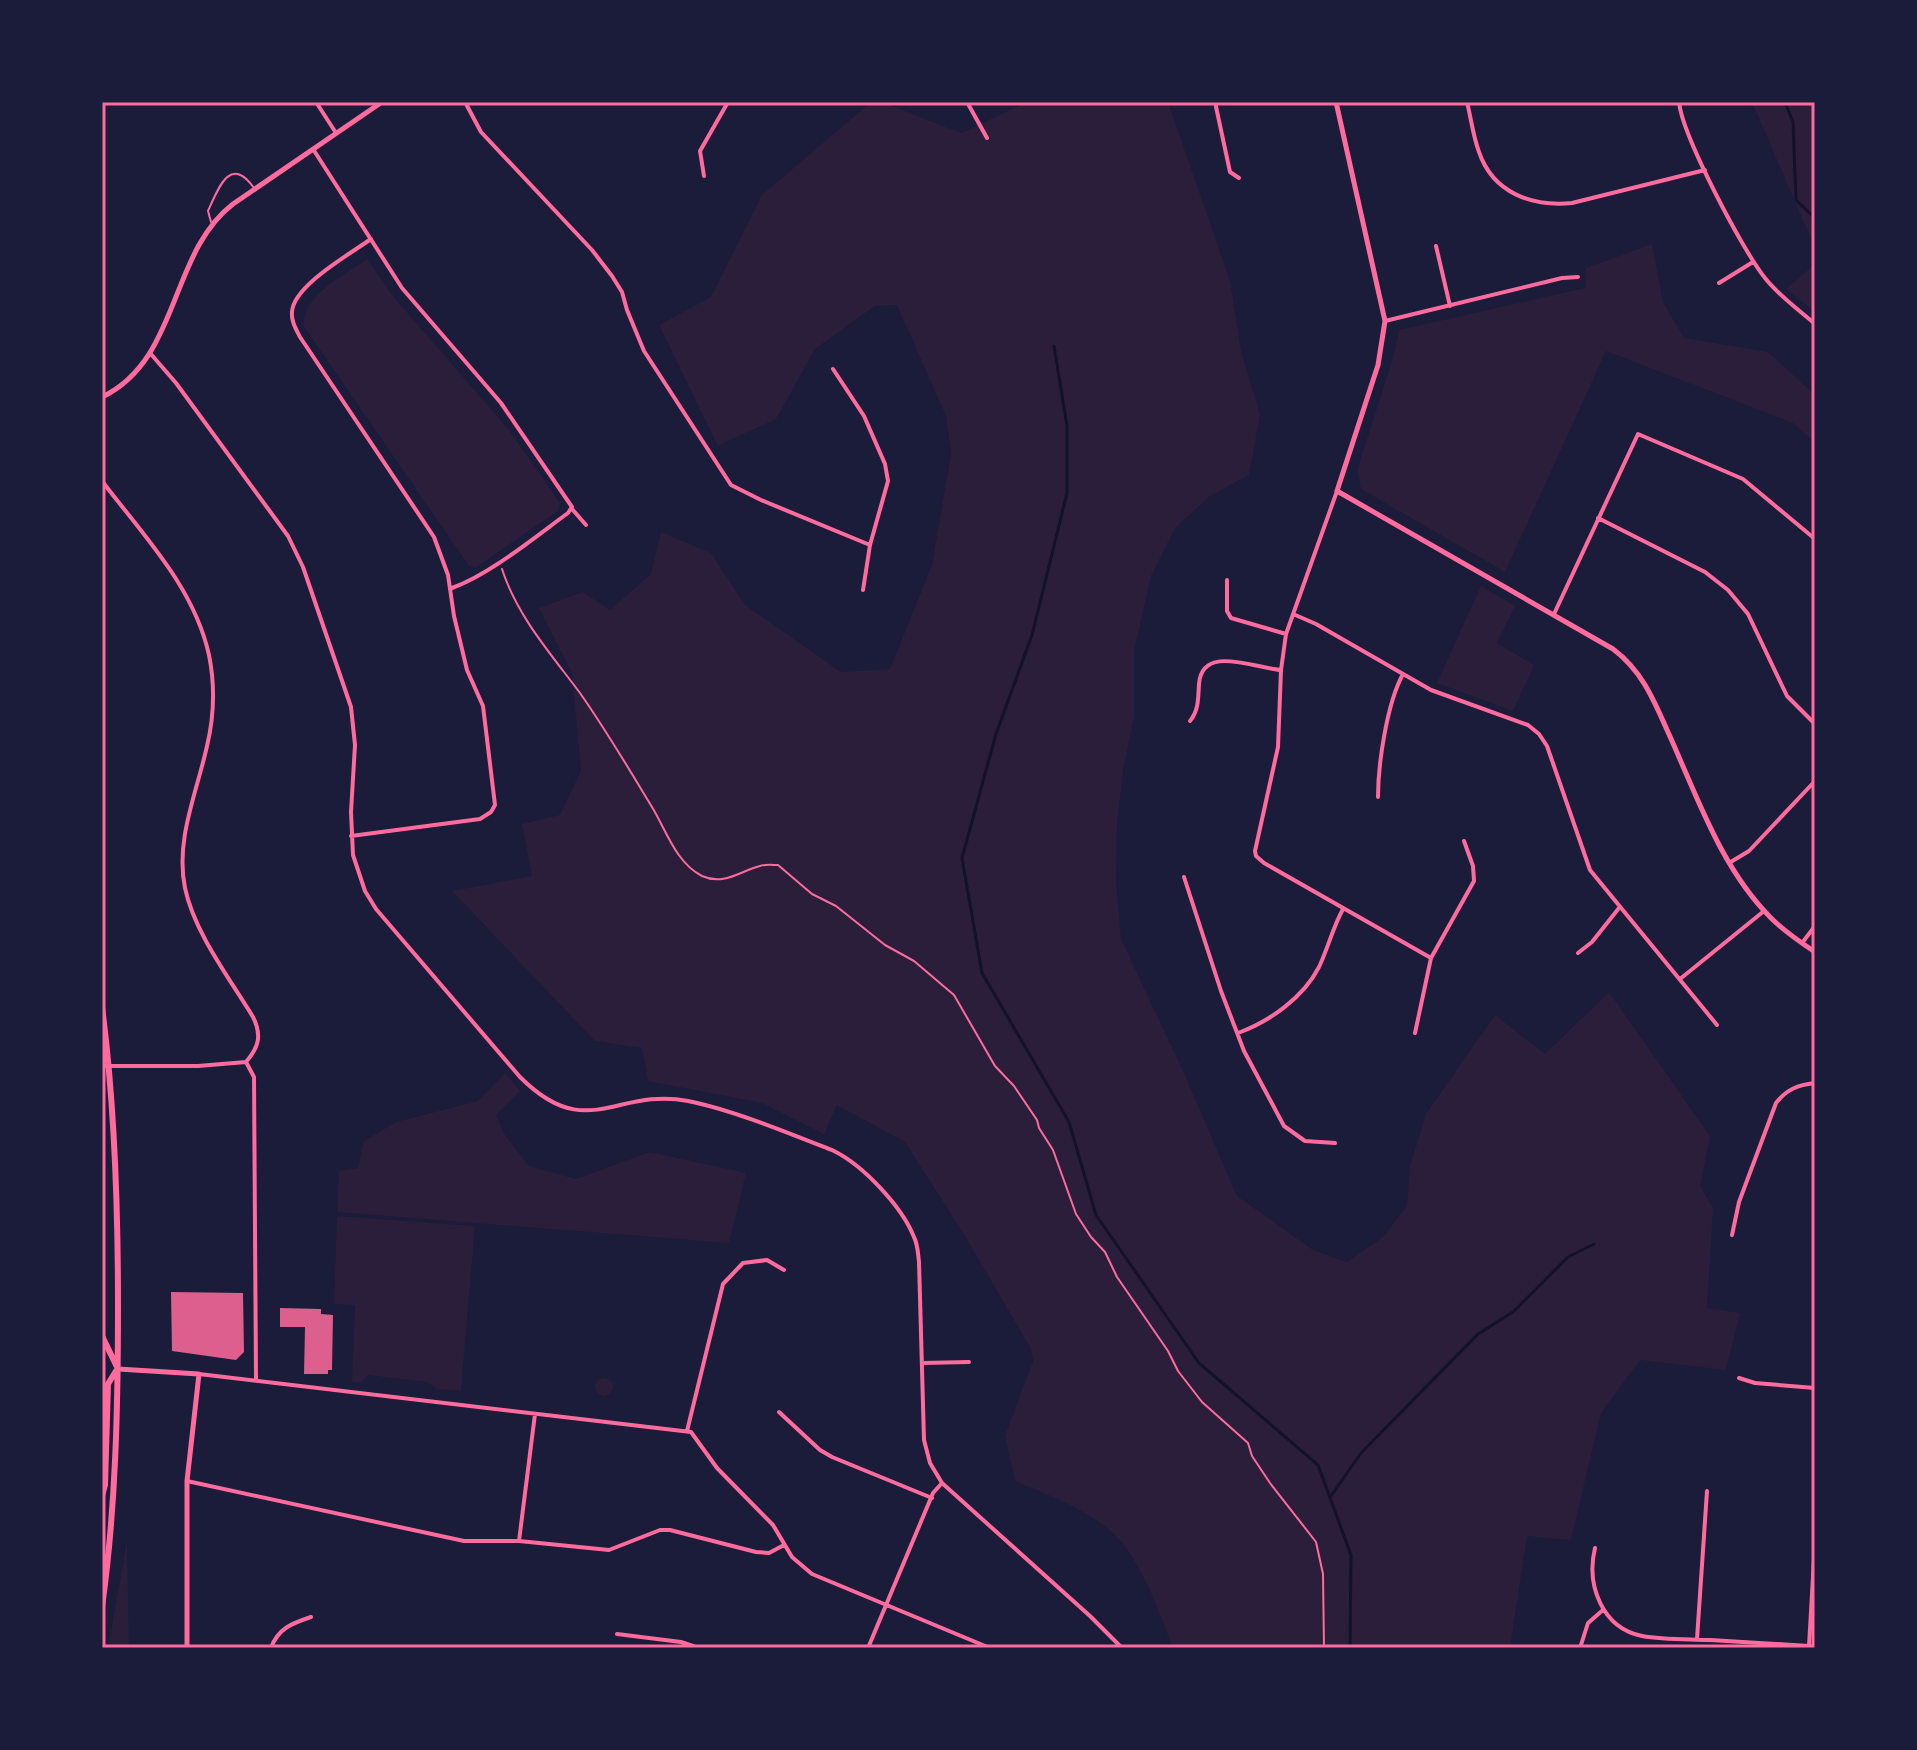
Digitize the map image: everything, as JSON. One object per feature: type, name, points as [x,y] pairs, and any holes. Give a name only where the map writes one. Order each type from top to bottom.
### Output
[{"type":"highway","points":[[102,1007],[117,1174],[118,1369],[111,1524],[102,1607]]},
{"type":"highway","points":[[102,1336],[118,1369]]},
{"type":"highway","points":[[102,1496],[105,1485],[108,1384],[118,1369]]},
{"type":"street","points":[[316,102],[336,133]]},
{"type":"street","points":[[102,397],[124,383],[150,353],[201,238],[212,223],[254,189],[382,102]]},
{"type":"street","points":[[465,102],[481,132],[592,250],[612,276],[622,292],[644,351],[731,485],[870,545]]},
{"type":"street","points":[[704,176],[700,151],[728,102]]},
{"type":"street","points":[[967,102],[987,138]]},
{"type":"street","points":[[1215,102],[1230,172],[1239,178]]},
{"type":"street","points":[[1336,102],[1385,321],[1378,365],[1286,634],[1281,670],[1278,747],[1256,856],[1431,958]]},
{"type":"street","points":[[1467,102],[1485,165],[1509,192],[1537,203],[1572,203],[1705,170]]},
{"type":"street","points":[[1679,102],[1705,170],[1753,262],[1773,287],[1815,324]]},
{"type":"street","points":[[313,149],[402,288],[517,424],[566,495],[572,509],[586,525]]},
{"type":"street","points":[[351,836],[480,819],[495,805],[483,706],[463,655],[454,616],[452,588],[434,537],[300,337],[292,320],[293,303],[301,291],[371,239]]},
{"type":"street","points":[[1436,246],[1450,306]]},
{"type":"street","points":[[1719,283],[1753,262]]},
{"type":"street","points":[[1385,321],[1562,278],[1578,277]]},
{"type":"street","points":[[150,353],[288,536],[303,567],[351,707],[355,745],[351,836],[358,873],[376,909],[520,1077],[548,1100],[562,1107],[597,1111],[640,1100],[674,1098],[691,1101],[815,1144],[855,1163],[900,1213],[916,1241],[925,1449],[930,1463],[942,1483],[1122,1648]]},
{"type":"street","points":[[833,369],[864,416],[885,464],[888,481],[870,545],[863,590]]},
{"type":"street","points":[[1554,614],[1638,434],[1743,479],[1815,539]]},
{"type":"street","points":[[102,481],[183,589],[199,621],[209,657],[211,722],[185,835],[183,879],[195,918],[258,1028],[258,1044],[246,1062]]},
{"type":"street","points":[[1337,491],[1554,614],[1632,664],[1642,678],[1729,863],[1764,911],[1815,952]]},
{"type":"street","points":[[452,588],[500,560],[572,509]]},
{"type":"street","points":[[1598,518],[1705,572],[1728,590],[1756,628],[1787,696],[1815,724]]},
{"type":"street","points":[[1227,580],[1227,611],[1231,618],[1286,634]]},
{"type":"street","points":[[1293,614],[1444,696],[1519,721],[1539,734],[1547,746],[1590,870],[1717,1025]]},
{"type":"street","points":[[1190,721],[1197,712],[1201,672],[1209,663],[1221,661],[1281,670]]},
{"type":"street","points":[[1378,797],[1380,762],[1396,688],[1403,674]]},
{"type":"street","points":[[1729,863],[1749,851],[1815,781]]},
{"type":"street","points":[[1415,1033],[1431,958],[1474,881],[1473,866],[1464,841]]},
{"type":"street","points":[[1184,877],[1244,1051],[1284,1126],[1305,1141],[1335,1143]]},
{"type":"street","points":[[1578,953],[1592,942],[1619,908]]},
{"type":"street","points":[[1237,1033],[1255,1027],[1302,991],[1318,968],[1343,909]]},
{"type":"street","points":[[1680,979],[1764,911]]},
{"type":"street","points":[[1802,943],[1815,926]]},
{"type":"street","points":[[106,1067],[246,1062]]},
{"type":"street","points":[[246,1062],[254,1077],[256,1380]]},
{"type":"street","points":[[1732,1235],[1739,1202],[1776,1103],[1788,1091],[1815,1083]]},
{"type":"street","points":[[687,1431],[723,1284],[743,1263],[767,1260],[784,1270]]},
{"type":"street","points":[[922,1363],[969,1362]]},
{"type":"street","points":[[118,1369],[256,1380],[687,1431],[696,1435],[717,1468],[773,1525],[800,1566],[812,1574],[990,1648]]},
{"type":"street","points":[[187,1648],[187,1481],[199,1374]]},
{"type":"street","points":[[1739,1378],[1755,1383],[1815,1388]]},
{"type":"street","points":[[779,1412],[820,1450],[832,1457],[932,1498]]},
{"type":"street","points":[[519,1541],[535,1414]]},
{"type":"street","points":[[187,1481],[464,1541],[519,1541],[609,1550],[660,1530],[670,1530],[756,1552],[769,1553],[784,1545]]},
{"type":"street","points":[[868,1648],[932,1498],[942,1483]]},
{"type":"street","points":[[1697,1639],[1707,1491]]},
{"type":"street","points":[[1595,1548],[1593,1584],[1603,1610],[1632,1633],[1809,1647],[1815,1542]]},
{"type":"street","points":[[1580,1648],[1588,1623],[1603,1610]]},
{"type":"street","points":[[271,1648],[286,1627],[311,1617]]},
{"type":"street","points":[[617,1634],[681,1642],[699,1648]]},
{"type":"lane","points":[[212,223],[208,211],[228,176],[235,173],[242,175],[254,189]]},
{"type":"path","points":[[500,560],[505,577],[534,634],[582,696],[690,868],[704,877],[717,879],[732,878],[761,865],[778,865],[812,894],[836,906],[885,945],[914,961],[954,995],[995,1066],[1014,1086],[1037,1120],[1053,1150],[1076,1214],[1112,1263],[1117,1277],[1172,1361],[1202,1402],[1248,1443],[1252,1456],[1270,1483],[1316,1542],[1323,1574],[1324,1648]]},
{"type":"shaded area","points":[[871,102],[882,102],[961,133],[1027,102],[1168,102],[1230,281],[1241,351],[1260,415],[1249,475],[1210,496],[1175,528],[1151,576],[1134,651],[1134,716],[1117,822],[1116,882],[1121,939],[1237,1196],[1313,1250],[1347,1262],[1383,1237],[1407,1206],[1410,1166],[1426,1114],[1495,1015],[1545,1054],[1609,992],[1710,1136],[1700,1186],[1713,1208],[1707,1308],[1740,1313],[1726,1370],[1640,1360],[1601,1413],[1571,1540],[1527,1536],[1510,1648],[1172,1648],[1140,1570],[1113,1533],[1078,1509],[1015,1481],[1005,1436],[1033,1361],[1031,1349],[905,1142],[837,1105],[824,1134],[762,1103],[648,1081],[642,1048],[595,1041],[452,891],[532,876],[522,824],[560,815],[581,770],[572,673],[539,608],[583,592],[610,610],[651,574],[661,532],[711,553],[745,605],[841,672],[890,669],[932,565],[951,454],[946,416],[897,305],[875,306],[815,349],[776,419],[718,446],[659,325],[711,297],[762,195]]},
{"type":"shaded area","points":[[1752,102],[1815,102],[1815,248]]},
{"type":"shaded area","points":[[1652,244],[1663,302],[1684,338],[1768,352],[1815,395],[1815,443],[1793,423],[1606,351],[1505,572],[1361,489],[1357,470],[1399,330],[1585,288],[1586,268]]},
{"type":"shaded area","points":[[367,259],[392,295],[509,430],[560,503],[558,511],[475,568],[469,566],[303,325],[306,313],[318,294]]},
{"type":"shaded area","points":[[1815,264],[1815,312],[1786,289]]},
{"type":"shaded area","points":[[1481,586],[1515,606],[1497,643],[1534,665],[1513,711],[1437,683]]},
{"type":"shaded area","points":[[505,1073],[520,1091],[496,1115],[505,1135],[529,1166],[576,1179],[650,1152],[746,1173],[729,1243],[337,1212],[339,1171],[358,1168],[364,1141],[396,1122],[478,1101]]},
{"type":"shaded area","points":[[337,1216],[475,1226],[461,1391],[437,1389],[427,1382],[368,1375],[362,1382],[352,1382],[355,1305],[334,1304]]},
{"type":"shaded area","points":[[600,1378],[608,1378],[613,1387],[611,1394],[600,1396],[595,1391],[595,1383]]},
{"type":"shaded area","points":[[127,1541],[129,1648],[108,1648]]},
{"type":"building","points":[[171,1292],[243,1293],[244,1352],[236,1360],[172,1351]]},
{"type":"building","points":[[280,1308],[321,1309],[321,1314],[333,1315],[332,1370],[328,1370],[328,1374],[304,1374],[305,1327],[280,1327]]},
{"type":"waterway","points":[[1785,102],[1793,122],[1796,200],[1815,218]]},
{"type":"waterway","points":[[1054,346],[1067,426],[1067,493],[1032,635],[996,734],[962,858],[982,973],[1069,1122],[1096,1215],[1199,1363],[1318,1465],[1351,1555],[1350,1648]]},
{"type":"waterway","points":[[1331,1496],[1361,1453],[1478,1334],[1513,1312],[1568,1257],[1594,1244]]}]
